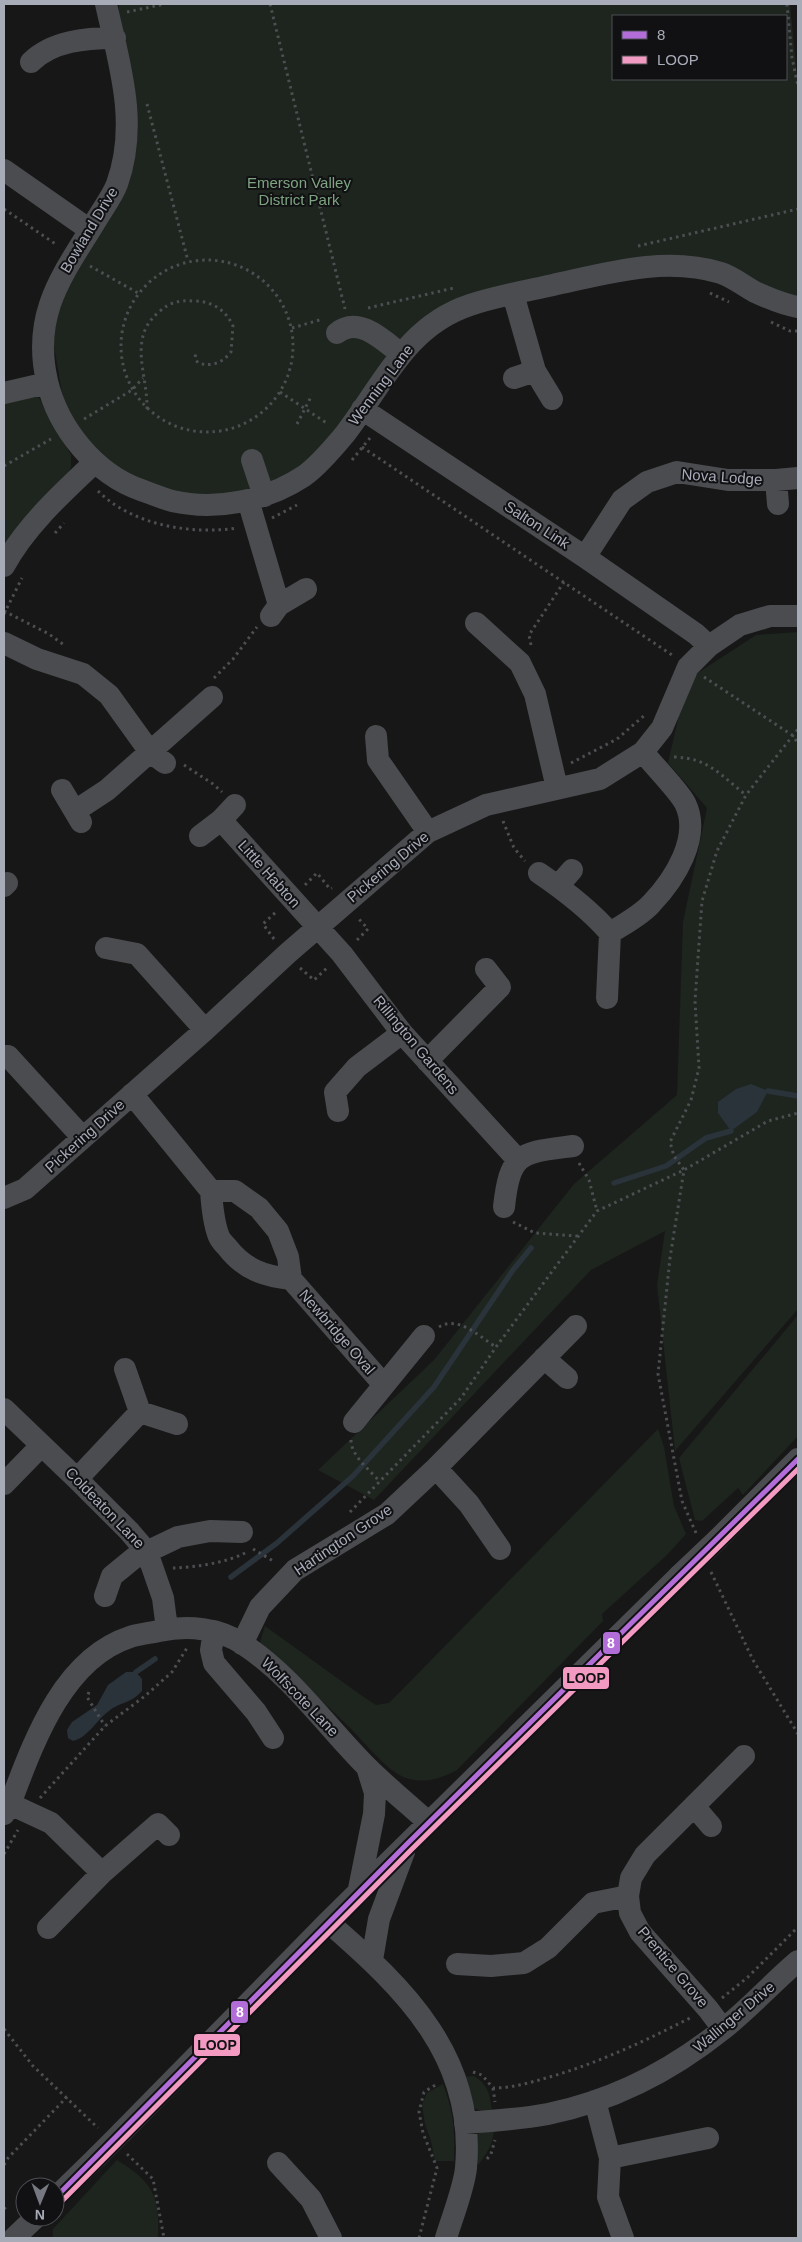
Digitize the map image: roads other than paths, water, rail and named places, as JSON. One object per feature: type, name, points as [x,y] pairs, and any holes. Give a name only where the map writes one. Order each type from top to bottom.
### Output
[{"type":"street","name":"Bowland Drive","points":[[94,463],[68,430],[48,383],[53,337],[50,300],[72,256],[82,224],[117,185],[128,140],[127,103],[115,38],[114,8]]},
{"type":"street","points":[[30,62],[40,53],[59,45],[96,38],[115,38]]},
{"type":"street","points":[[4,170],[82,224]]},
{"type":"street","name":"Wenning Lane","points":[[94,463],[130,486],[173,501],[215,505],[256,498],[306,475],[344,435],[401,354],[428,326],[468,305],[512,294],[637,267],[686,266],[724,274],[758,293],[798,307]]},
{"type":"street","points":[[512,294],[535,371],[552,399]]},
{"type":"street","points":[[341,323],[342,329],[360,326],[372,332],[401,354]]},
{"type":"street","points":[[514,378],[535,371]]},
{"type":"street","points":[[4,393],[48,383]]},
{"type":"street","name":"Salton Link","points":[[362,409],[585,557],[696,634],[709,646]]},
{"type":"street","points":[[252,460],[256,498],[255,525],[275,611],[306,589]]},
{"type":"street","points":[[14,570],[15,545],[94,463]]},
{"type":"street","name":"Nova Lodge","points":[[585,557],[622,500],[647,482],[677,472],[728,480],[787,479],[778,504]]},
{"type":"street","name":"Pickering Drive","points":[[4,1198],[25,1188],[83,1138],[428,832],[486,805],[600,778],[649,760],[688,667],[709,646],[740,625],[770,616],[798,616]]},
{"type":"street","points":[[476,623],[526,656],[557,788]]},
{"type":"street","points":[[4,643],[37,659],[83,674],[110,695],[157,757]]},
{"type":"street","points":[[62,790],[78,817],[107,790],[157,757],[212,697]]},
{"type":"street","points":[[376,736],[378,760],[428,832]]},
{"type":"street","points":[[610,933],[651,905],[672,878],[686,851],[691,824],[685,803],[649,760]]},
{"type":"street","name":"Little Habton","points":[[200,836],[228,813],[318,928]]},
{"type":"street","points":[[538,872],[565,878],[610,933],[614,991]]},
{"type":"street","name":"Rillington Gardens","points":[[318,928],[342,954],[402,1033],[518,1160]]},
{"type":"street","points":[[106,948],[137,954],[205,1030]]},
{"type":"street","points":[[427,1061],[500,987],[486,969]]},
{"type":"street","points":[[338,1111],[335,1092],[357,1067],[402,1033]]},
{"type":"street","points":[[4,1056],[8,1056],[83,1138]]},
{"type":"street","points":[[132,1094],[211,1191]]},
{"type":"street","points":[[504,1208],[507,1180],[518,1160],[534,1151],[573,1146]]},
{"type":"street","name":"Newbridge Oval","points":[[291,1279],[269,1277],[250,1270],[232,1253],[218,1236],[213,1218],[211,1191],[235,1191],[259,1208],[278,1231],[288,1257],[291,1279],[384,1386]]},
{"type":"street","name":"Hartington Grove","points":[[242,1644],[260,1607],[296,1570],[387,1514],[436,1468],[576,1326]]},
{"type":"street","name":"Newbridge Oval","points":[[354,1422],[424,1336]]},
{"type":"street","points":[[544,1358],[567,1378]]},
{"type":"street","points":[[125,1369],[140,1412]]},
{"type":"street","name":"Coldeaton Lane","points":[[4,1410],[77,1478],[147,1552],[163,1598],[167,1629]]},
{"type":"street","points":[[140,1412],[177,1424]]},
{"type":"street","points":[[77,1478],[140,1412]]},
{"type":"street","points":[[4,1484],[41,1446]]},
{"type":"street","points":[[65,2188],[97,2157],[118,2140],[328,1922],[679,1576],[707,1537],[798,1459]]},
{"type":"street","points":[[436,1468],[469,1504],[487,1543]]},
{"type":"street","points":[[104,1596],[112,1576],[134,1558],[178,1537],[210,1531],[248,1540]]},
{"type":"street","name":"Wolfscote Lane","points":[[14,1810],[38,1732],[69,1682],[99,1653],[129,1637],[167,1629],[192,1628],[214,1631],[242,1644],[269,1663],[367,1767],[429,1823]]},
{"type":"street","points":[[214,1631],[211,1650],[214,1663],[240,1692],[273,1738]]},
{"type":"street","name":"Prentice Grove","points":[[723,2029],[708,2009],[640,1932],[630,1913],[628,1896],[631,1878],[645,1855],[744,1756]]},
{"type":"street","points":[[358,1894],[374,1814],[375,1793],[367,1767]]},
{"type":"street","points":[[694,1806],[711,1826]]},
{"type":"street","points":[[14,1810],[51,1823],[102,1873]]},
{"type":"street","points":[[48,1928],[102,1873],[158,1824],[169,1835]]},
{"type":"street","points":[[372,1960],[379,1920],[407,1844]]},
{"type":"street","points":[[457,1964],[491,1966],[524,1963],[548,1948],[593,1903],[628,1896]]},
{"type":"street","points":[[328,1922],[372,1960],[415,2006],[437,2040],[455,2077],[465,2123],[466,2169],[446,2238]]},
{"type":"street","name":"Wallinger Drive","points":[[465,2123],[549,2114],[595,2101],[642,2081],[684,2059],[723,2029],[797,1964]]},
{"type":"street","points":[[595,2101],[610,2158],[608,2197],[623,2238]]},
{"type":"street","points":[[610,2158],[708,2138]]},
{"type":"street","points":[[278,2163],[312,2199],[331,2238]]},
{"type":"street","points":[[14,2238],[26,2227]]},
{"type":"waterway","points":[[768,1091],[798,1096]]},
{"type":"waterway","points":[[614,1183],[666,1166],[706,1138],[731,1131]]},
{"type":"waterway","points":[[231,1577],[277,1543],[353,1476],[434,1387],[513,1270],[531,1248]]},
{"type":"waterway","points":[[136,1672],[155,1659]]},
{"type":"park label","name":"Emerson Valley District Park","points":[[299,192]]}]
